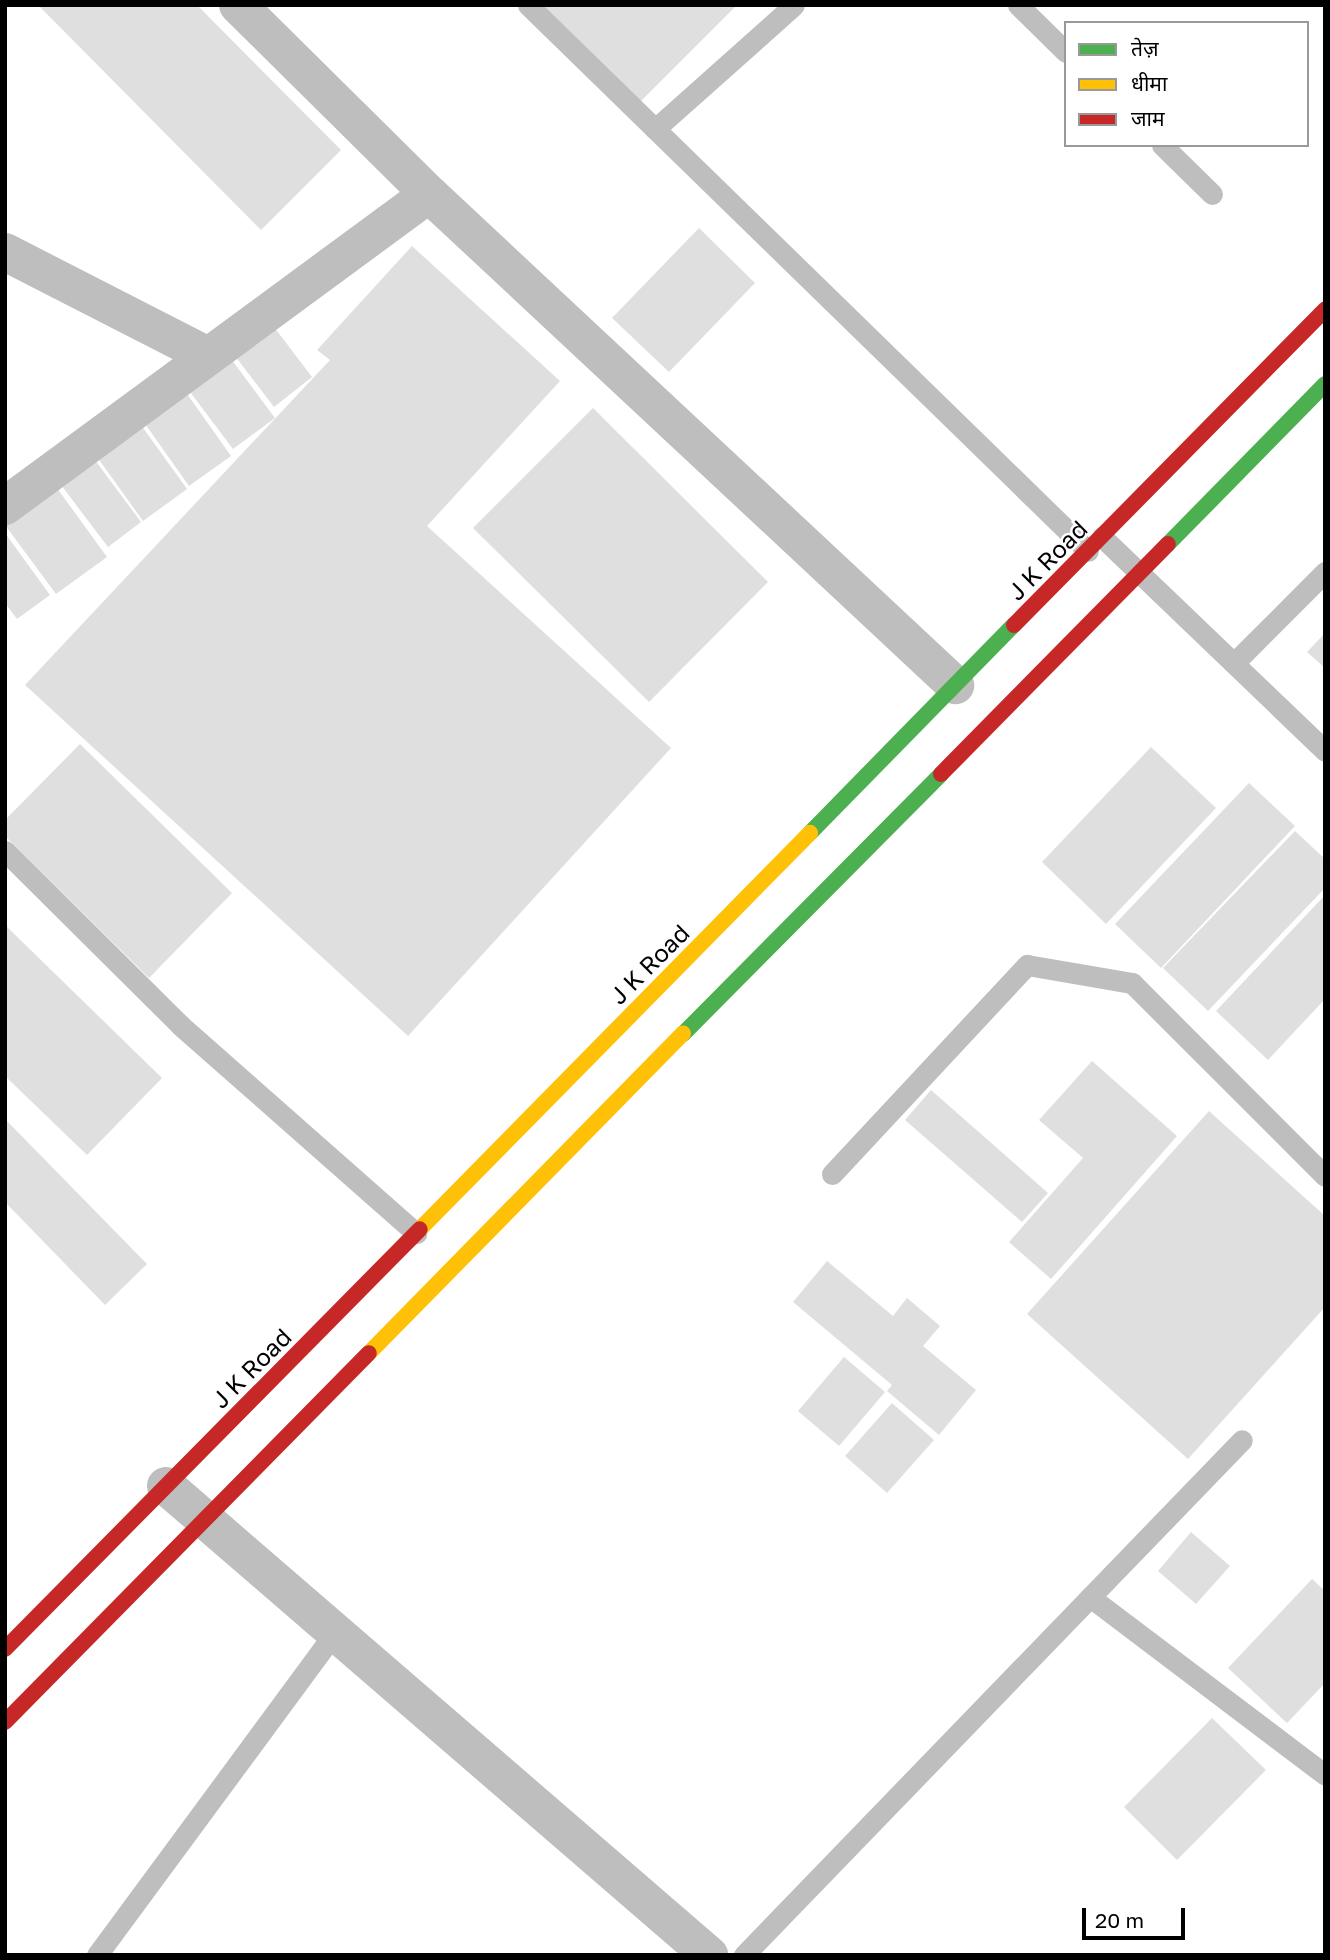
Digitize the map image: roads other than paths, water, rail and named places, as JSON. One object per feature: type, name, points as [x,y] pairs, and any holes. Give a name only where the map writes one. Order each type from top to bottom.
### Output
[{"type":"main road","name":"J K Road","points":[[5,1649],[956,685],[987,663],[1095,544],[1325,310]]},
{"type":"main road","points":[[5,1722],[1015,689],[1139,572],[1325,384]]},
{"type":"street","points":[[238,5],[429,194],[956,685]]},
{"type":"street","points":[[5,506],[429,194]]},
{"type":"street","points":[[5,252],[208,356]]},
{"type":"street","points":[[166,1486],[334,1634],[709,1955]]},
{"type":"lane","points":[[528,5],[654,129],[1095,544],[1139,572],[1325,751]]},
{"type":"lane","points":[[1018,5],[1064,50]]},
{"type":"lane","points":[[654,129],[793,6]]},
{"type":"lane","points":[[1164,147],[1212,194]]},
{"type":"lane","points":[[1234,663],[1325,572]]},
{"type":"lane","points":[[5,851],[180,1025],[416,1233]]},
{"type":"lane","points":[[832,1174],[1027,965],[1132,983],[1325,1176]]},
{"type":"lane","points":[[744,1955],[1242,1440]]},
{"type":"lane","points":[[1090,1597],[1325,1775]]},
{"type":"lane","points":[[97,1955],[334,1634]]}]
